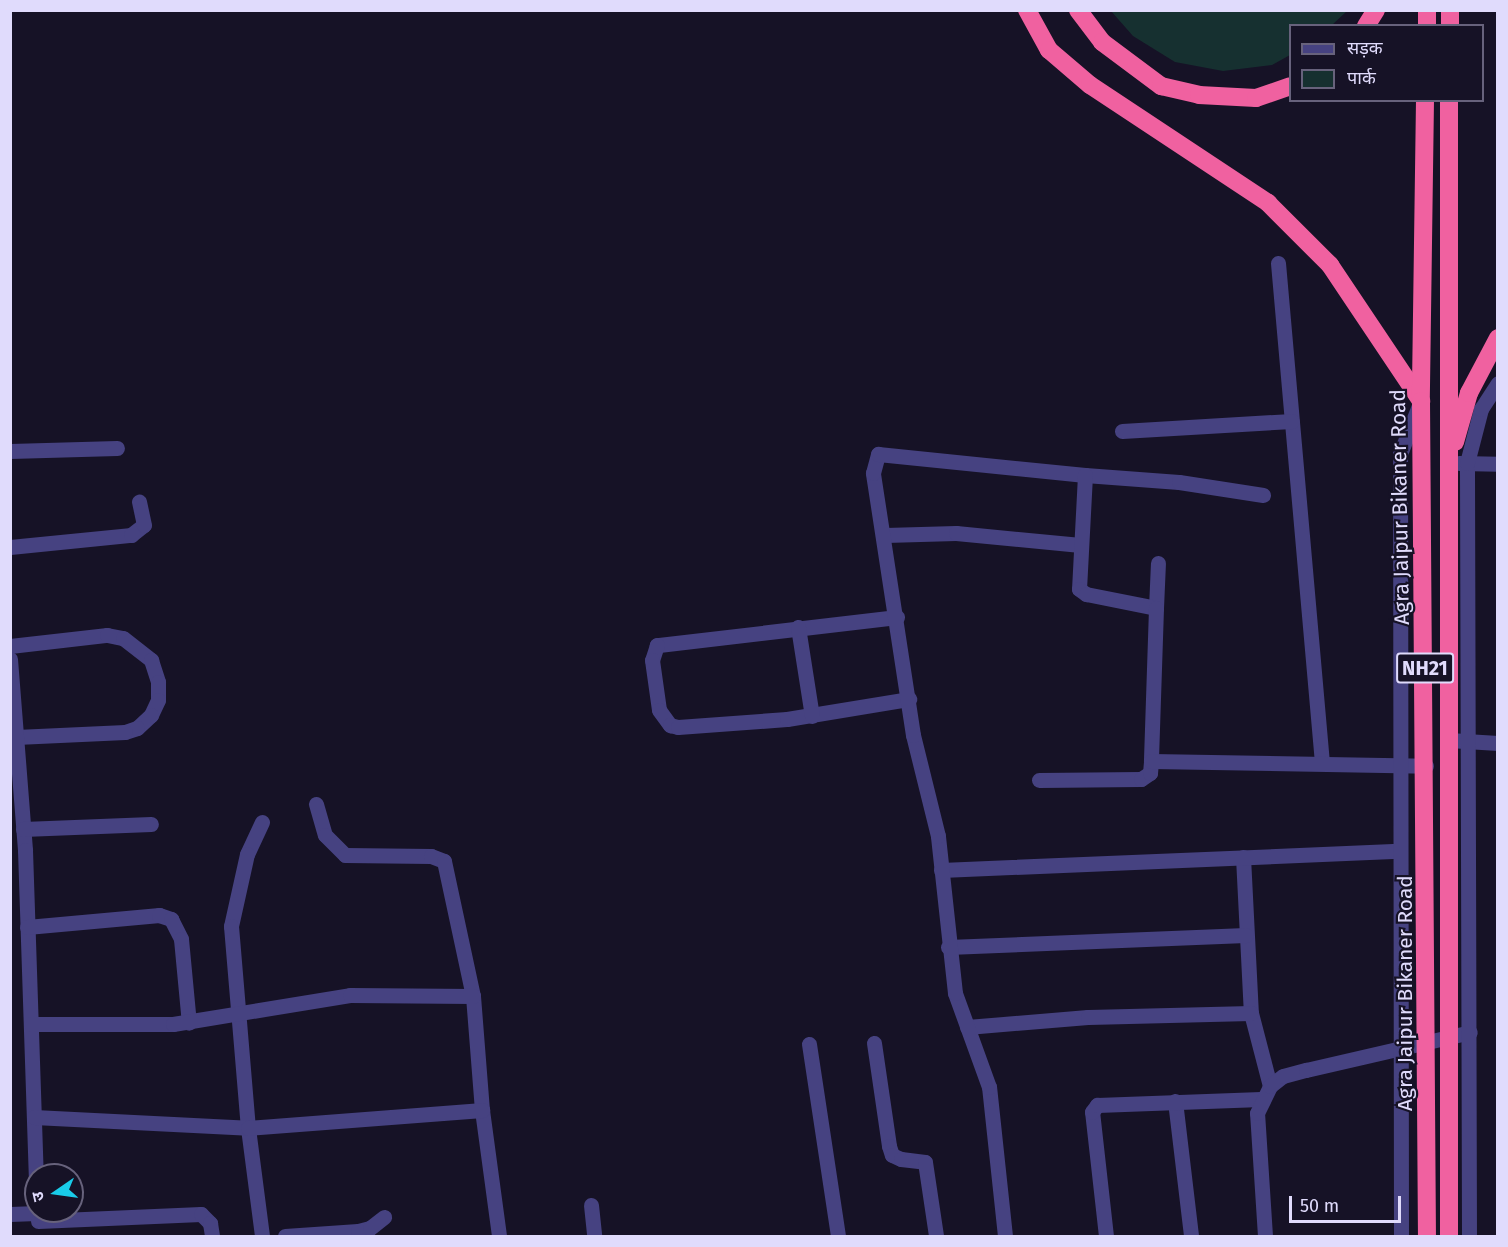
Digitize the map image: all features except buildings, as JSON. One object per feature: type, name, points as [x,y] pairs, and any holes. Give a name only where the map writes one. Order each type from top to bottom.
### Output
[{"type":"highway","points":[[1027,10],[1050,50],[1090,85],[1268,203],[1322,257],[1421,400]]},
{"type":"highway","points":[[1078,10],[1102,42],[1161,86],[1199,95],[1256,98],[1289,86]]},
{"type":"highway","points":[[1367,24],[1376,10]]},
{"type":"highway","name":"Agra Jaipur Bikaner Road","points":[[1425,102],[1421,400],[1428,1043],[1427,1236]]},
{"type":"highway","name":"Agra Jaipur Bikaner Road","points":[[1449,102],[1458,463],[1449,740],[1449,1236]]},
{"type":"highway","points":[[1458,463],[1469,393],[1497,338]]},
{"type":"street","points":[[1278,263],[1322,763]]},
{"type":"street","points":[[1469,1236],[1470,741],[1458,463],[1482,409],[1497,382]]},
{"type":"street","points":[[1401,1236],[1403,1050],[1399,850],[1400,454],[1421,400]]},
{"type":"street","points":[[1122,431],[1292,421]]},
{"type":"street","points":[[10,451],[117,448]]},
{"type":"street","points":[[1005,1236],[989,1087],[959,1010],[948,946],[933,807],[920,767],[885,535],[873,473],[878,454],[1179,482],[1263,495]]},
{"type":"street","points":[[1458,463],[1497,464]]},
{"type":"street","points":[[1085,475],[1079,589],[1086,594],[1155,608]]},
{"type":"street","points":[[10,547],[131,535],[144,525],[139,502]]},
{"type":"street","points":[[885,535],[956,533],[1080,545]]},
{"type":"street","points":[[1039,780],[1141,779],[1150,774],[1158,563]]},
{"type":"street","points":[[897,617],[657,645],[652,660],[659,710],[670,725],[678,727],[812,716],[909,699]]},
{"type":"street","points":[[798,627],[812,716]]},
{"type":"street","points":[[10,646],[107,635],[123,638],[151,660],[158,682],[158,700],[151,715],[137,728],[126,732],[16,737]]},
{"type":"street","points":[[10,659],[23,829],[35,1163]]},
{"type":"street","points":[[1449,740],[1497,743]]},
{"type":"street","points":[[1151,761],[1426,766]]},
{"type":"street","points":[[316,804],[325,835],[345,855],[431,856],[444,861],[473,996],[482,1110],[499,1236]]},
{"type":"street","points":[[262,822],[247,854],[231,926],[248,1128],[262,1236]]},
{"type":"street","points":[[23,829],[151,824]]},
{"type":"street","points":[[941,870],[1399,850]]},
{"type":"street","points":[[1243,857],[1251,1013],[1270,1086]]},
{"type":"street","points":[[27,927],[159,915],[171,919],[181,939],[189,1023]]},
{"type":"street","points":[[948,946],[1246,935]]},
{"type":"street","points":[[31,1024],[189,1023],[350,995],[473,996]]},
{"type":"street","points":[[967,1027],[1088,1017],[1251,1013]]},
{"type":"street","points":[[1265,1236],[1256,1134],[1261,1099],[1270,1086],[1283,1076],[1403,1050],[1470,1032]]},
{"type":"street","points":[[874,1043],[889,1146],[892,1155],[925,1162],[936,1236]]},
{"type":"street","points":[[809,1044],[838,1236]]},
{"type":"street","points":[[1106,1236],[1092,1112],[1105,1102],[1261,1099]]},
{"type":"street","points":[[1175,1101],[1191,1236]]},
{"type":"street","points":[[34,1117],[248,1128],[482,1110]]},
{"type":"street","points":[[591,1205],[594,1236]]},
{"type":"street","points":[[84,1218],[201,1214],[207,1217],[213,1236]]},
{"type":"street","points":[[285,1236],[358,1231],[370,1228],[384,1217]]},
{"type":"green space","points":[[1111,11],[1347,11],[1333,24],[1289,24],[1289,56],[1272,65],[1223,71],[1175,62],[1133,36]]}]
